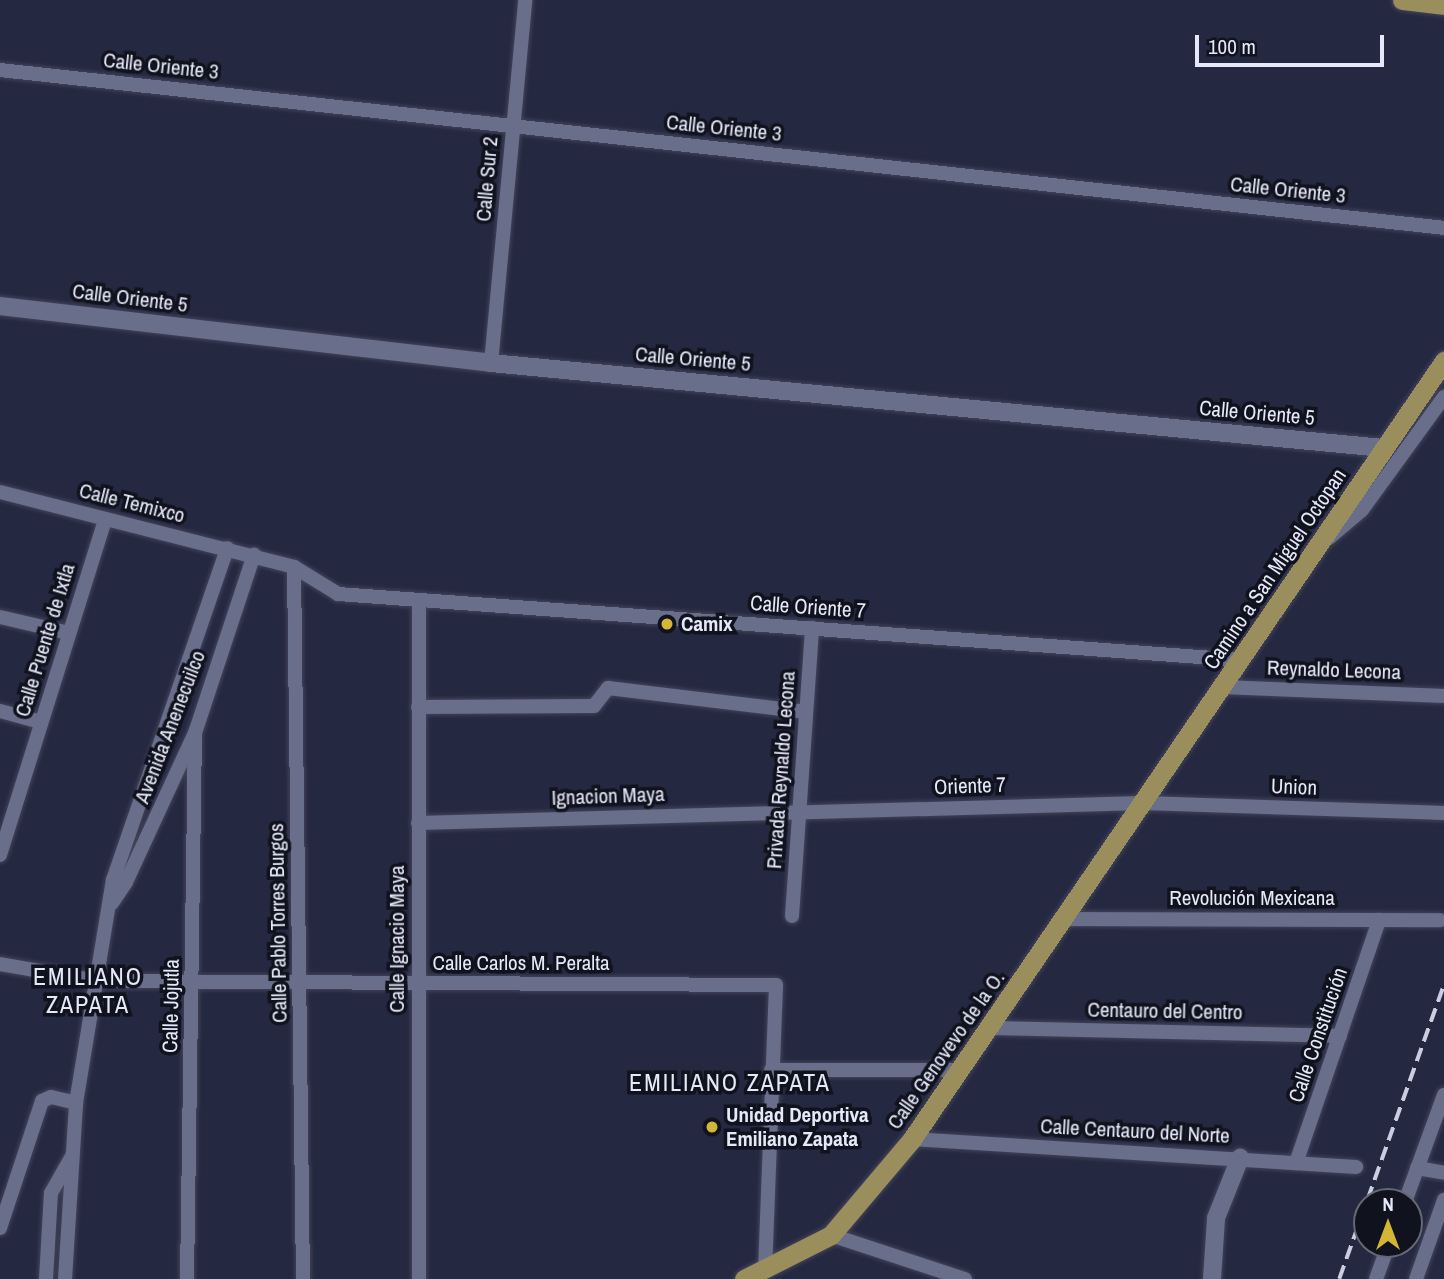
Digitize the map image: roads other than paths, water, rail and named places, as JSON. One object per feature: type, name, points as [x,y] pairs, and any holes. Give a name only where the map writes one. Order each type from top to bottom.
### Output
[{"type":"main road","points":[[1402,0],[1444,5]]},
{"type":"main road","name":"Camino a San Miguel Octopan","points":[[1143,803],[1320,546],[1382,448],[1444,361]]},
{"type":"main road","name":"Calle Genovevo de la O.","points":[[744,1279],[831,1235],[912,1139],[1143,803]]},
{"type":"street","name":"Calle Sur 2","points":[[491,363],[525,0]]},
{"type":"street","name":"Calle Oriente 3","points":[[0,70],[1444,228]]},
{"type":"street","name":"Calle Oriente 5","points":[[0,306],[491,363],[1382,448]]},
{"type":"street","points":[[1320,546],[1362,510],[1444,397]]},
{"type":"street","name":"Calle Temixco","points":[[0,492],[254,555]]},
{"type":"street","name":"Calle Puente de Ixtla","points":[[0,855],[7,810],[41,722],[105,519]]},
{"type":"street","name":"Avenida Anenecuilco","points":[[65,1279],[76,1103],[113,880],[227,548]]},
{"type":"street","name":"Avenida Anenecuilco","points":[[109,906],[126,882],[195,733],[254,555]]},
{"type":"street","name":"Calle Oriente 7","points":[[254,555],[294,567],[338,594],[1242,660]]},
{"type":"street","name":"Calle Pablo Torres Burgos","points":[[294,567],[303,1279]]},
{"type":"street","name":"Calle Ignacio Maya","points":[[419,600],[419,1279]]},
{"type":"street","points":[[0,617],[69,633]]},
{"type":"street","name":"Privada Reynaldo Lecona","points":[[792,916],[812,628]]},
{"type":"street","name":"Reynaldo Lecona","points":[[1223,687],[1444,696]]},
{"type":"street","points":[[418,707],[594,706],[608,688],[805,712]]},
{"type":"street","points":[[0,712],[41,722]]},
{"type":"street","name":"Calle Jojutla","points":[[187,1279],[195,733]]},
{"type":"street","points":[[168,796],[195,799]]},
{"type":"street","name":"Oriente 7","points":[[799,812],[1143,803]]},
{"type":"street","name":"Union","points":[[1143,803],[1444,813]]},
{"type":"street","name":"Ignacion Maya","points":[[418,822],[799,812]]},
{"type":"street","name":"Revolución Mexicana","points":[[1064,919],[1440,920]]},
{"type":"street","name":"Calle Constitución","points":[[1296,1163],[1379,920]]},
{"type":"street","name":"Calle Carlos M. Peralta","points":[[0,964],[98,981],[776,985],[771,1069]]},
{"type":"street","name":"Centauro del Centro","points":[[989,1028],[1340,1036]]},
{"type":"street","points":[[765,1270],[771,1069],[961,1070]]},
{"type":"street","points":[[1410,1188],[1444,1094]]},
{"type":"street","points":[[0,1228],[42,1101],[51,1097],[76,1103]]},
{"type":"street","name":"Calle Centauro del Norte","points":[[912,1139],[1356,1167]]},
{"type":"street","name":"Avenida Anenecuilco","points":[[46,1279],[51,1193],[75,1152]]},
{"type":"street","points":[[1212,1279],[1216,1218],[1240,1158]]},
{"type":"street","points":[[1418,1168],[1444,1173]]},
{"type":"street","points":[[1416,1279],[1444,1200]]},
{"type":"street","points":[[831,1235],[964,1279]]},
{"type":"street","points":[[1376,1279],[1384,1258]]},
{"type":"railway","points":[[1339,1279],[1444,984]]},
{"type":"place","name":"Camix","points":[[667,624]]},
{"type":"place","name":"Unidad Deportiva Emiliano Zapata","points":[[712,1127]]},
{"type":"district","name":"EMILIANO ZAPATA","points":[[88,991]]},
{"type":"district","name":"EMILIANO ZAPATA","points":[[730,1083]]}]
